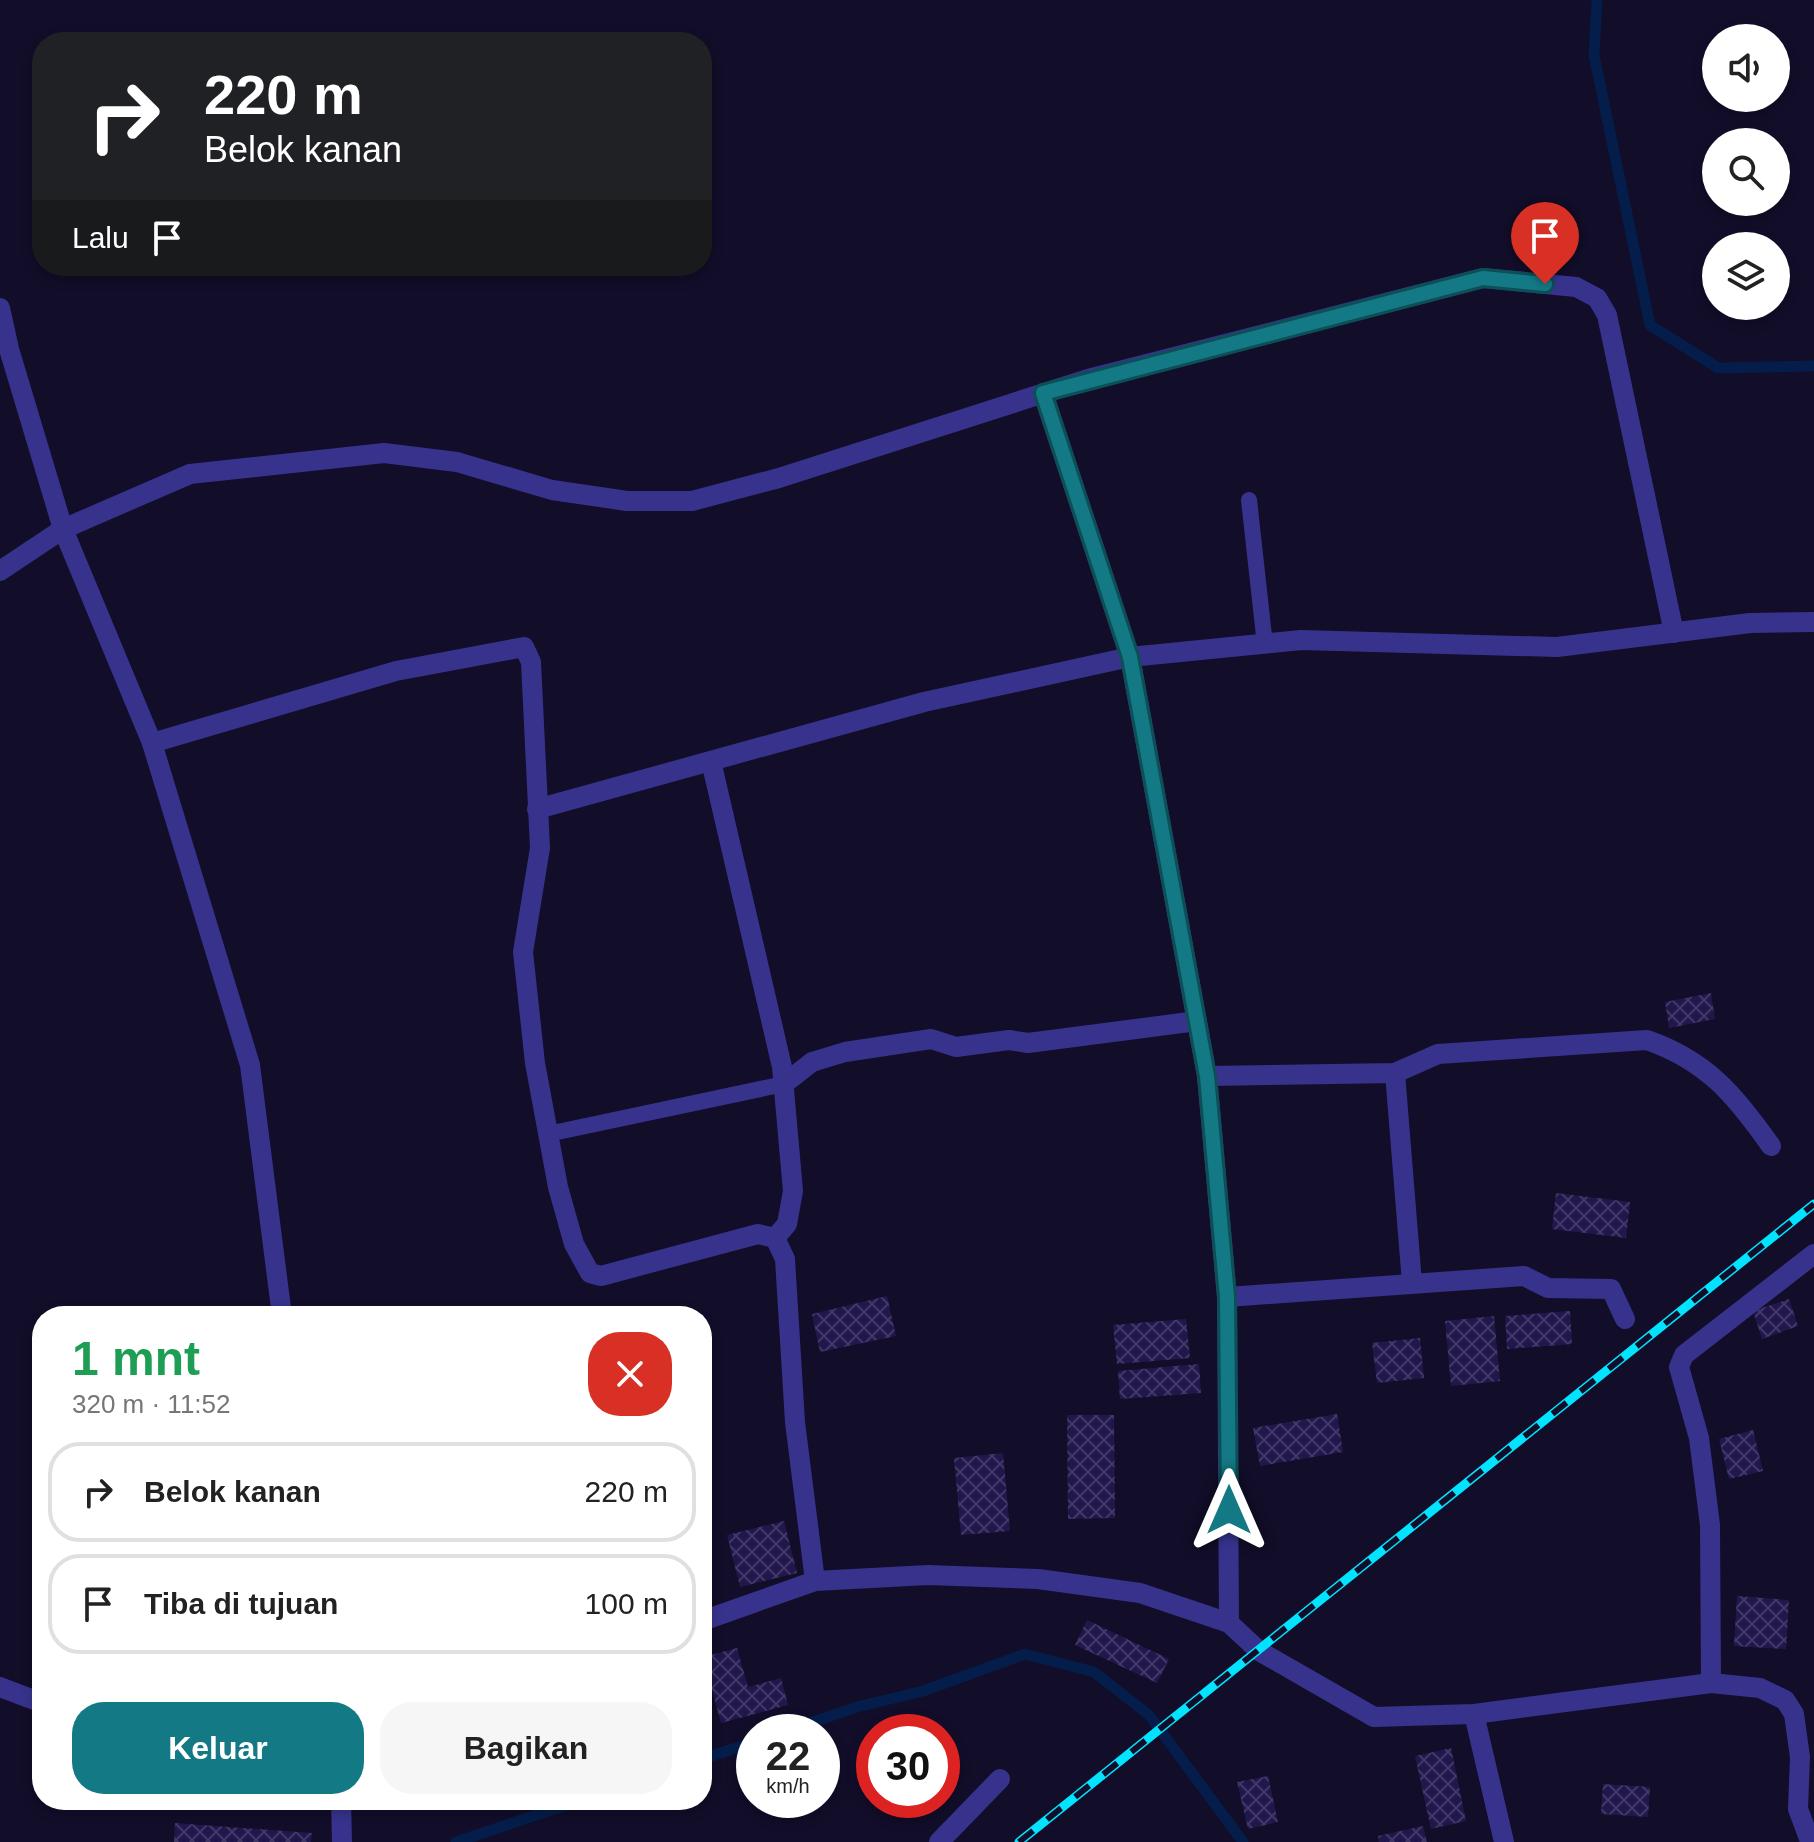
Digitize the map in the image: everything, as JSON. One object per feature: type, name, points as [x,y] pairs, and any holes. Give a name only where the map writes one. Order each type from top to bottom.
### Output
[{"type":"street","points":[[0,571],[63,529],[190,474],[384,453],[457,462],[567,492],[627,501],[692,501],[779,478],[1043,393],[1483,278],[1576,287],[1597,298],[1607,315],[1674,633]]},
{"type":"street","points":[[0,308],[9,349],[63,529],[152,743],[250,1065],[281,1306]]},
{"type":"street","points":[[1043,393],[1130,657],[1207,1076],[1227,1297],[1229,1623]]},
{"type":"street","points":[[537,809],[924,702],[1130,657],[1301,640],[1557,647],[1750,623],[1814,622]]},
{"type":"street","points":[[152,743],[396,671],[524,647],[531,662],[540,848],[523,952],[535,1063],[574,1244],[590,1273],[611,1274],[758,1234],[775,1238]]},
{"type":"street","points":[[711,761],[754,932],[784,1084],[793,1191],[787,1224],[775,1238]]},
{"type":"street","points":[[784,1084],[812,1062],[845,1052],[931,1039],[956,1047],[1009,1040],[1028,1043],[1197,1021]]},
{"type":"street","points":[[1207,1076],[1395,1073],[1438,1054],[1647,1040],[1679,1051],[1699,1064],[1737,1098],[1771,1146]]},
{"type":"street","points":[[1395,1073],[1412,1283]]},
{"type":"street","points":[[775,1238],[785,1259],[795,1422],[815,1581]]},
{"type":"street","points":[[1711,1683],[1710,1525],[1699,1438],[1679,1367],[1684,1355],[1814,1254]]},
{"type":"street","points":[[1227,1297],[1524,1276],[1548,1288],[1601,1286],[1611,1289],[1625,1319]]},
{"type":"street","points":[[712,1617],[815,1581],[928,1575],[1038,1579],[1140,1593],[1229,1623],[1259,1651],[1374,1717],[1474,1714],[1711,1683],[1760,1688],[1785,1700],[1794,1714],[1800,1757],[1798,1809],[1811,1841]]},
{"type":"street","points":[[0,1687],[32,1699]]},
{"type":"street","points":[[1474,1714],[1504,1842]]},
{"type":"street","points":[[939,1842],[1000,1779]]},
{"type":"street","points":[[341,1810],[342,1842]]},
{"type":"lane","points":[[1249,500],[1265,645]]},
{"type":"lane","points":[[548,1134],[784,1084]]},
{"type":"building","points":[[1711,993],[1715,1019],[1669,1028],[1665,1002]]},
{"type":"building","points":[[1556,1193],[1630,1202],[1626,1238],[1552,1229]]},
{"type":"building","points":[[887,1296],[896,1336],[820,1352],[812,1314]]},
{"type":"building","points":[[1789,1299],[1798,1326],[1762,1339],[1753,1311]]},
{"type":"building","points":[[1570,1311],[1572,1344],[1507,1349],[1505,1316]]},
{"type":"building","points":[[1494,1316],[1500,1381],[1451,1386],[1445,1321]]},
{"type":"building","points":[[1186,1319],[1190,1358],[1117,1364],[1113,1325]]},
{"type":"building","points":[[1420,1338],[1424,1378],[1377,1383],[1372,1343]]},
{"type":"building","points":[[1199,1364],[1201,1393],[1120,1399],[1118,1371]]},
{"type":"building","points":[[1337,1414],[1343,1452],[1260,1466],[1253,1428]]},
{"type":"building","points":[[1067,1415],[1114,1415],[1115,1518],[1068,1519]]},
{"type":"building","points":[[1753,1430],[1763,1471],[1729,1479],[1719,1439]]},
{"type":"building","points":[[1003,1453],[1010,1531],[961,1535],[954,1458]]},
{"type":"building","points":[[784,1521],[797,1573],[740,1587],[727,1535]]},
{"type":"building","points":[[1737,1596],[1789,1600],[1786,1649],[1734,1646]]},
{"type":"building","points":[[1087,1620],[1169,1659],[1157,1683],[1075,1645]]},
{"type":"building","points":[[737,1648],[748,1687],[781,1678],[788,1705],[754,1714],[736,1714],[736,1719],[721,1723],[712,1690],[712,1655]]},
{"type":"building","points":[[1451,1748],[1466,1821],[1431,1829],[1415,1756]]},
{"type":"building","points":[[1268,1776],[1278,1822],[1248,1829],[1237,1782]]},
{"type":"building","points":[[1603,1784],[1650,1787],[1648,1817],[1601,1814]]},
{"type":"building","points":[[175,1823],[312,1833],[311,1842],[174,1842]]},
{"type":"building","points":[[1423,1826],[1427,1842],[1379,1842],[1378,1836]]},
{"type":"waterway","points":[[1597,0],[1594,55],[1650,325],[1718,368],[1814,366]]},
{"type":"waterway","points":[[837,1714],[923,1691],[1025,1654],[1094,1672],[1149,1715],[1243,1842]]},
{"type":"waterway","points":[[712,1756],[736,1748]]},
{"type":"waterway","points":[[456,1842],[551,1810]]},
{"type":"railway","points":[[1019,1842],[1814,1204]]},
{"type":"route","points":[[1229,1510],[1227,1297],[1207,1076],[1130,657],[1043,393],[1483,278],[1545,284]]}]
